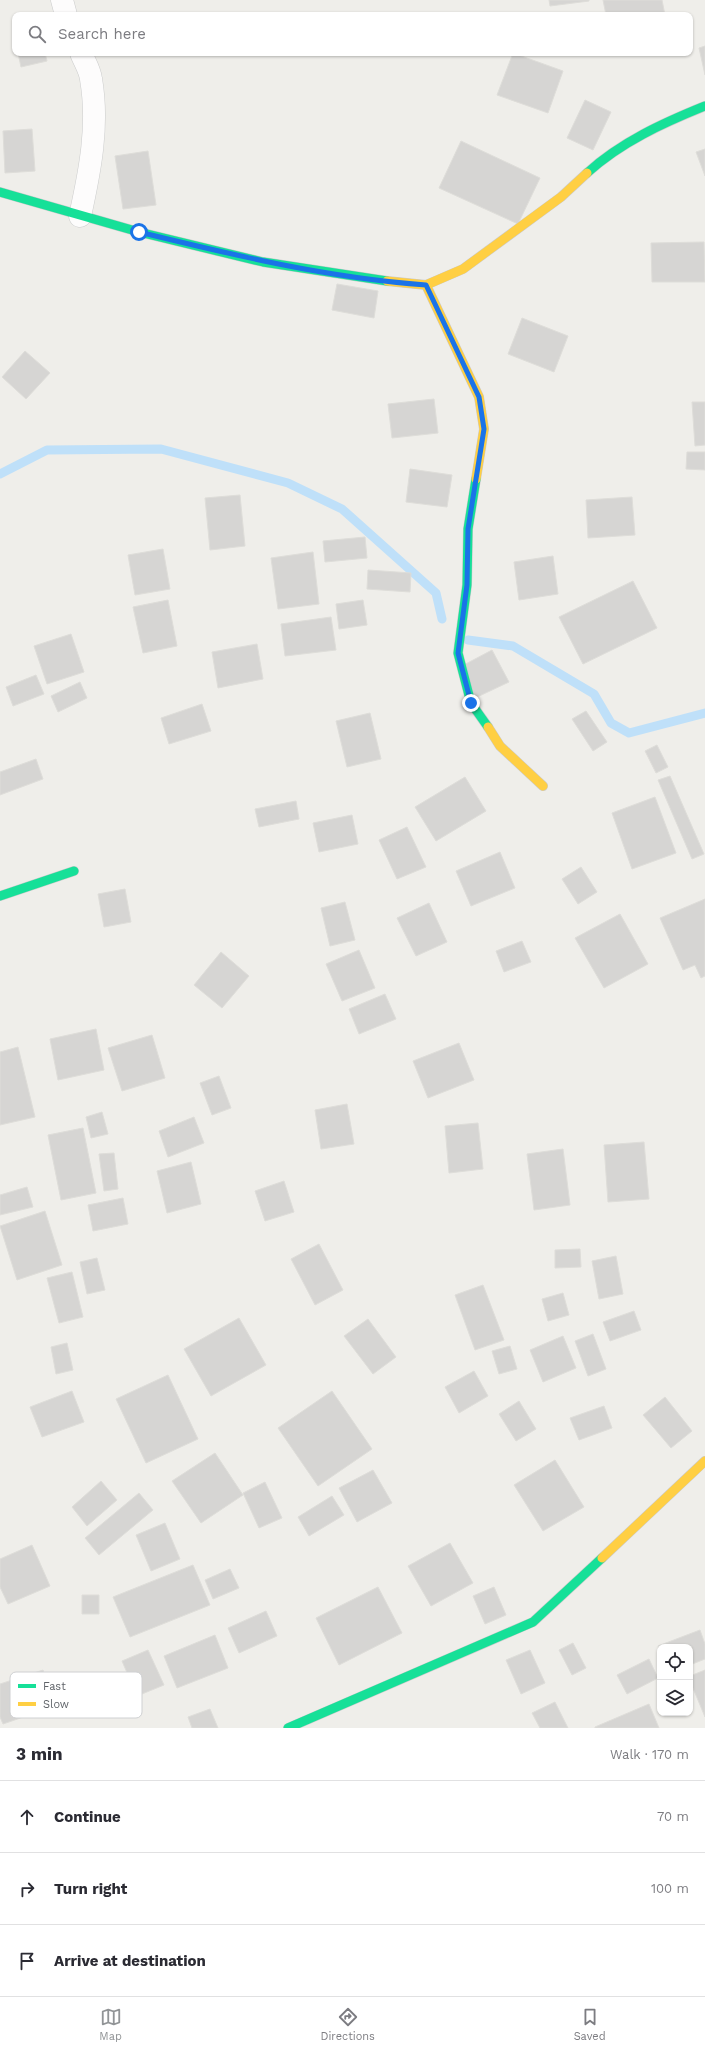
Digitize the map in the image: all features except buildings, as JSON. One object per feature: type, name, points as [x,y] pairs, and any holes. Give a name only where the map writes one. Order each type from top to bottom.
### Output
[{"type":"street","points":[[62,0],[65,12]]},
{"type":"street","points":[[80,216],[91,165],[94,119],[91,78],[82,56]]},
{"type":"street","points":[[0,192],[80,216],[263,262],[390,282],[426,285],[469,265],[561,196],[602,159],[656,126],[705,106]]},
{"type":"street","points":[[426,285],[479,397],[484,429],[468,529],[467,585],[458,653],[471,703],[500,746],[527,773],[543,786]]},
{"type":"street","points":[[0,896],[74,871]]},
{"type":"street","points":[[288,1728],[533,1622],[705,1461]]},
{"type":"waterway","points":[[0,474],[47,450],[161,449],[288,483],[342,509],[436,593],[442,619]]},
{"type":"waterway","points":[[468,640],[513,646],[594,694],[611,723],[629,733],[705,713]]},
{"type":"traffic: fast","points":[[587,173],[614,152],[643,134],[705,106]]},
{"type":"traffic: fast","points":[[0,192],[139,232],[263,262],[387,281]]},
{"type":"traffic: fast","points":[[476,479],[468,529],[467,585],[458,653],[471,703],[488,727]]},
{"type":"traffic: fast","points":[[0,896],[74,871]]},
{"type":"traffic: fast","points":[[288,1728],[533,1622],[602,1558]]},
{"type":"traffic: slow","points":[[387,281],[426,285],[463,269],[561,197],[587,173]]},
{"type":"traffic: slow","points":[[426,285],[479,397],[484,429],[476,479]]},
{"type":"traffic: slow","points":[[488,727],[500,746],[543,786]]},
{"type":"traffic: slow","points":[[602,1558],[705,1461]]},
{"type":"route","points":[[139,232],[263,262],[390,282],[426,285],[479,397],[484,429],[474,483],[468,529],[467,585],[458,653],[471,703]]}]
